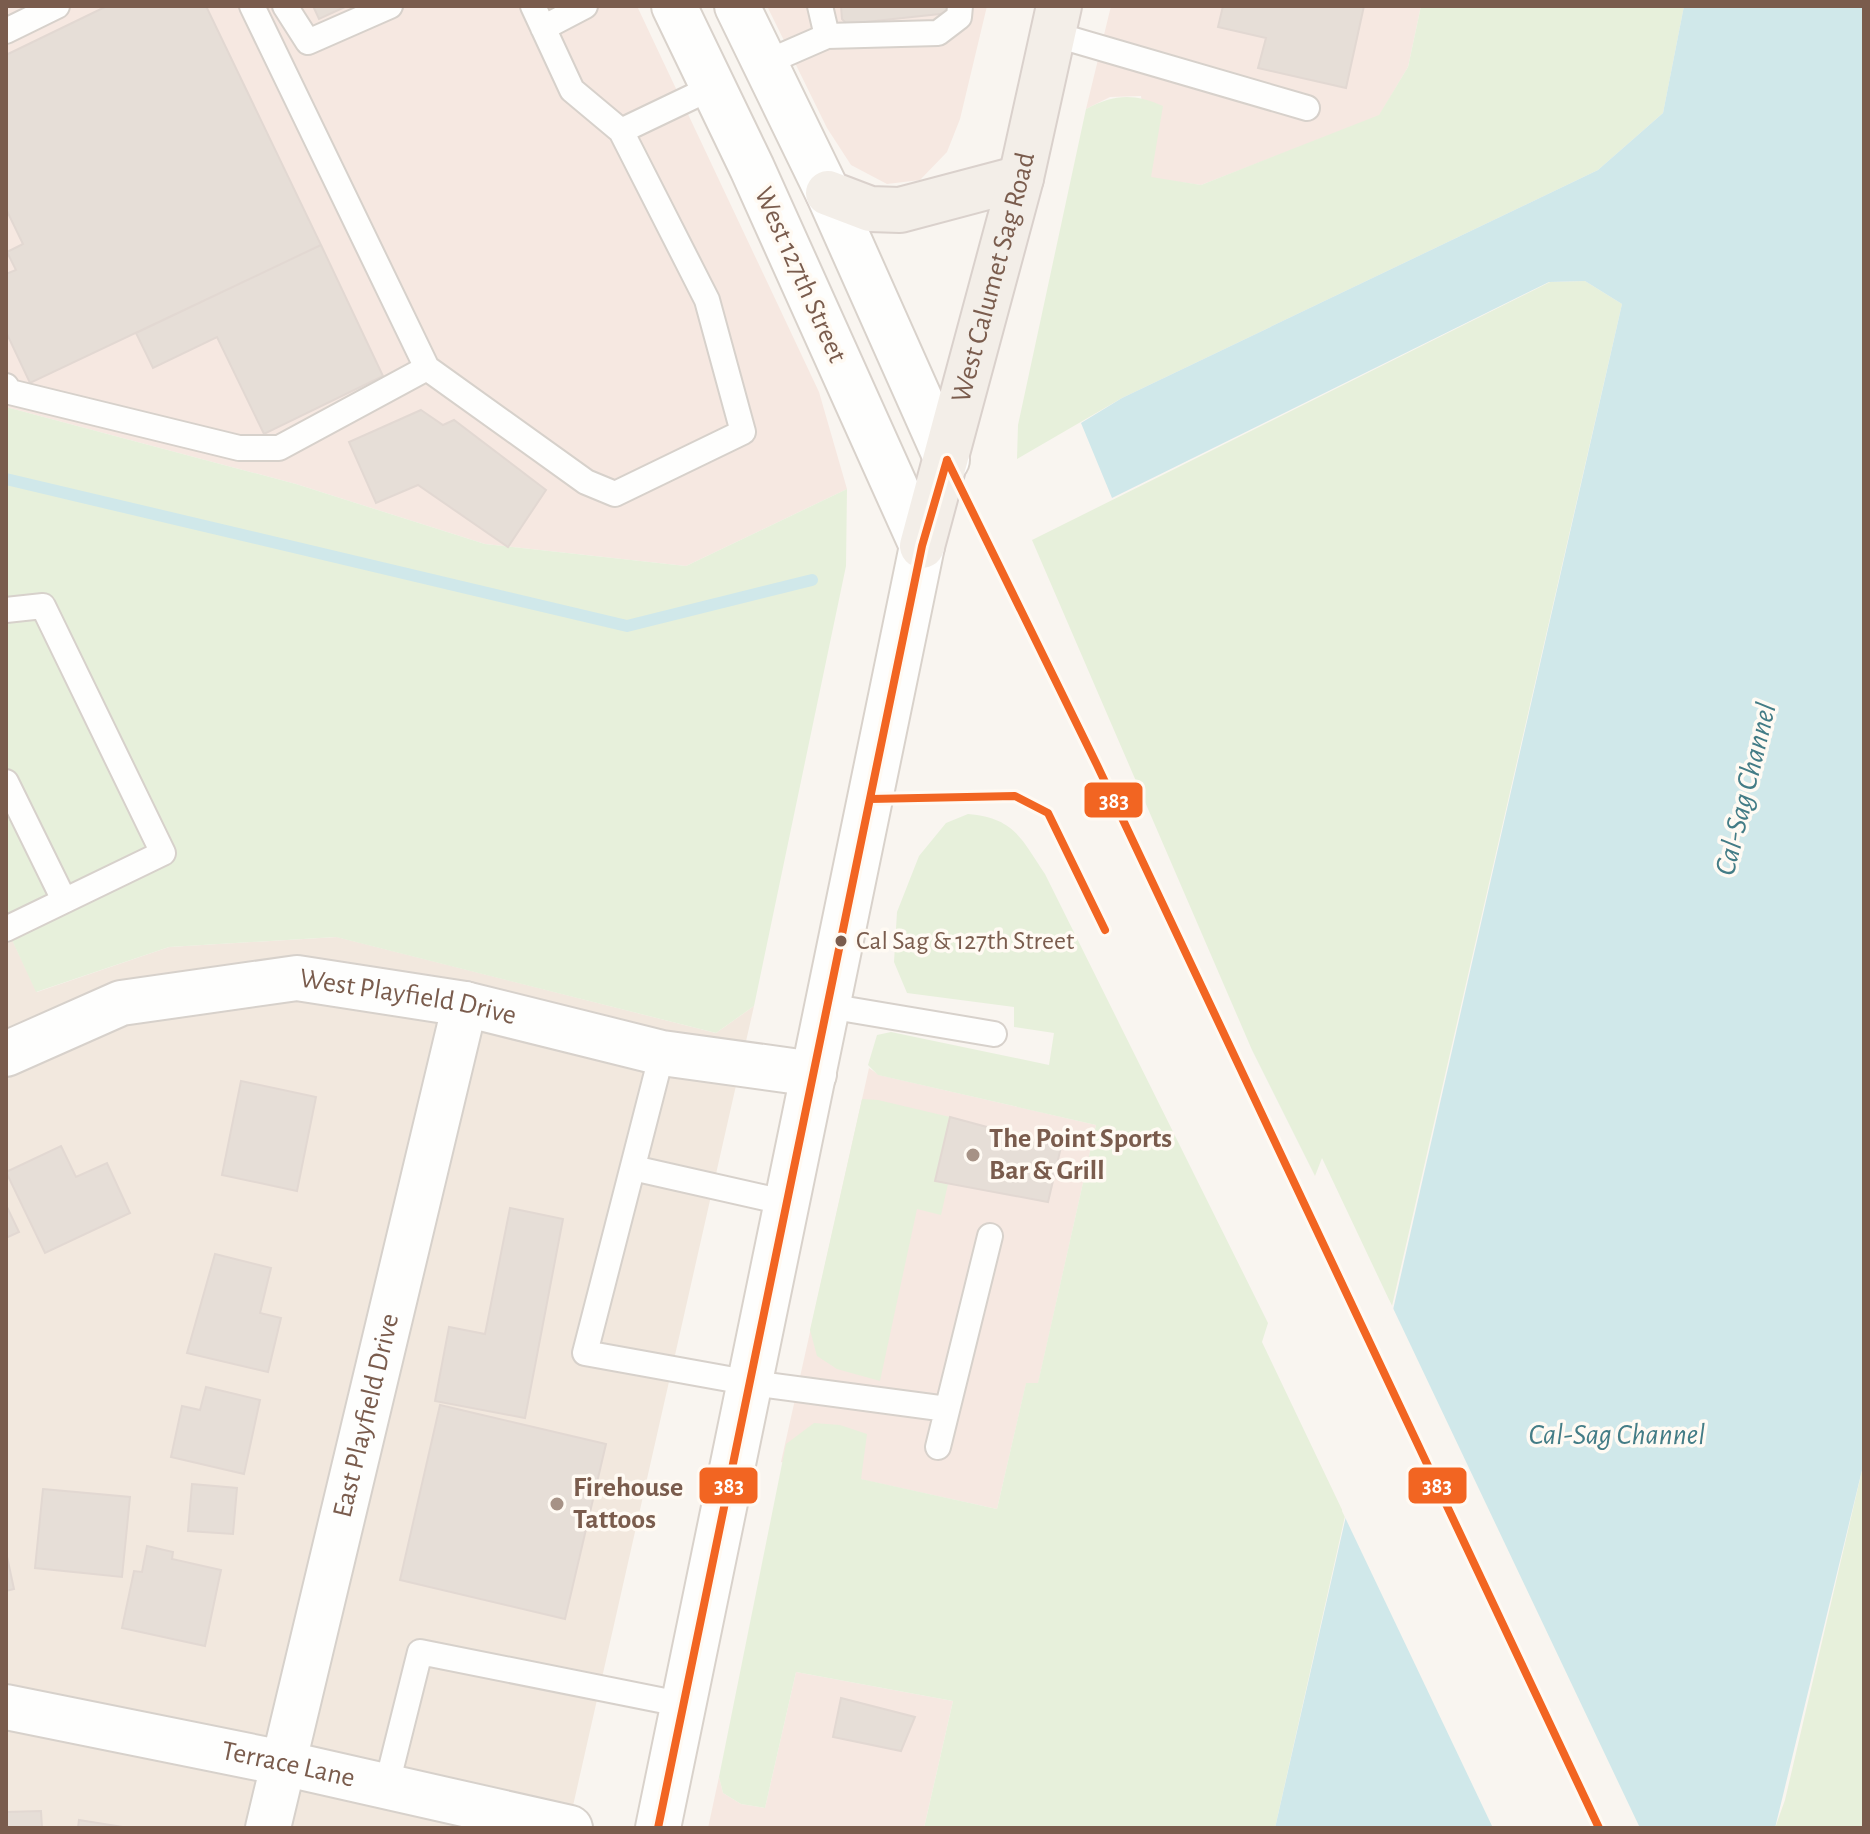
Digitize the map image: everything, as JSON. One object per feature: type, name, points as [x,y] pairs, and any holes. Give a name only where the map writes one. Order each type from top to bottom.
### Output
[{"type":"main road","name":"West 127th Street","points":[[674,6],[922,546]]},
{"type":"main road","name":"West 127th Street","points":[[737,6],[828,193],[947,460]]},
{"type":"main road","name":"West Calumet Sag Road","points":[[922,546],[1021,178],[1056,20]]},
{"type":"main road","points":[[828,193],[870,209],[900,210],[1021,178]]},
{"type":"main road","points":[[658,1828],[922,546]]},
{"type":"main road","name":"West Playfield Drive","points":[[9,1044],[121,1003],[297,978],[465,1004],[662,1053],[814,1074]]},
{"type":"main road","name":"East Playfield Drive","points":[[268,1828],[465,1004]]},
{"type":"main road","name":"Terrace Lane","points":[[6,1707],[283,1763],[570,1828]]},
{"type":"lane","points":[[6,31],[57,6]]},
{"type":"lane","points":[[252,6],[427,368],[586,482],[615,494],[743,432],[707,300],[621,131],[572,90],[538,17],[585,6]]},
{"type":"lane","points":[[285,6],[308,42],[390,6]]},
{"type":"lane","points":[[820,6],[827,36]]},
{"type":"lane","points":[[765,63],[827,36],[938,33],[959,17],[960,6]]},
{"type":"lane","points":[[1056,20],[1307,108]]},
{"type":"lane","points":[[621,131],[713,87]]},
{"type":"lane","points":[[6,386],[10,392],[239,448],[279,448],[427,368]]},
{"type":"lane","points":[[6,610],[43,606],[163,853],[6,929]]},
{"type":"lane","points":[[6,782],[64,900]]},
{"type":"lane","points":[[828,1006],[994,1034]]},
{"type":"lane","points":[[662,1053],[585,1353],[751,1383],[947,1409]]},
{"type":"lane","points":[[633,1168],[788,1203]]},
{"type":"lane","points":[[938,1447],[990,1236]]},
{"type":"lane","points":[[386,1788],[420,1652],[685,1705]]},
{"type":"shaded area","points":[[6,6],[637,6],[819,392],[847,489],[686,566],[485,544],[296,484],[6,407]]},
{"type":"shaded area","points":[[767,6],[987,6],[960,119],[947,152],[920,180],[887,184],[851,165],[827,128]]},
{"type":"shaded area","points":[[1111,6],[1421,6],[1408,67],[1379,116],[1201,185],[1151,178],[1141,96],[1110,97],[1086,109]]},
{"type":"shaded area","points":[[6,927],[37,992],[169,947],[337,937],[716,1033],[754,1006],[568,1828],[6,1828]]},
{"type":"shaded area","points":[[869,1068],[879,1075],[1096,1125],[1038,1384],[1026,1384],[997,1509],[781,1462]]},
{"type":"shaded area","points":[[796,1672],[953,1701],[924,1828],[708,1828],[719,1777],[723,1793],[741,1804],[765,1808]]},
{"type":"green space","points":[[1421,6],[1684,6],[1663,113],[1598,170],[1122,398],[1017,459],[1018,425],[1086,109],[1106,100],[1124,97],[1163,106],[1151,177],[1201,185],[1379,115],[1408,67]]},
{"type":"green space","points":[[1585,281],[1622,304],[1392,1306],[1322,1158],[1315,1176],[1252,1050],[1032,540],[1550,282]]},
{"type":"green space","points":[[6,407],[296,484],[485,544],[686,566],[847,489],[846,566],[754,1006],[716,1033],[336,937],[169,947],[36,992],[6,927]]},
{"type":"green space","points":[[968,814],[996,820],[1015,832],[1045,874],[1268,1323],[1262,1342],[1345,1516],[1275,1828],[924,1828],[953,1701],[796,1672],[765,1808],[741,1804],[723,1793],[719,1777],[786,1444],[814,1423],[840,1425],[867,1434],[861,1479],[997,1509],[1026,1383],[1038,1383],[1096,1125],[878,1075],[868,1065],[877,1035],[891,1032],[1049,1065],[1054,1033],[1014,1027],[1014,1007],[907,993],[894,962],[897,912],[919,856],[946,823]]},
{"type":"green space","points":[[862,1099],[950,1117],[935,1181],[948,1184],[941,1215],[917,1209],[880,1381],[837,1369],[817,1356],[810,1330]]},
{"type":"green space","points":[[1864,1462],[1864,1828],[1775,1828],[1785,1800]]},
{"type":"water","name":"Cal-Sag Channel","points":[[1684,6],[1864,6],[1864,1462],[1775,1828],[1275,1828],[1622,304],[1585,281],[1549,282],[1112,498],[1081,423],[1122,398],[1598,170],[1663,113]]},
{"type":"pier","points":[[1389,1300],[1640,1828],[1493,1828],[1342,1511]]},
{"type":"building","points":[[107,6],[206,6],[321,245],[30,383],[6,332],[6,274],[16,270],[7,252],[23,244],[6,209],[6,55]]},
{"type":"building","points":[[313,6],[347,6],[319,19]]},
{"type":"building","points":[[841,6],[952,6],[949,13],[847,24],[842,19]]},
{"type":"building","points":[[1223,6],[1364,6],[1346,88],[1258,68],[1266,38],[1218,27]]},
{"type":"building","points":[[321,245],[383,376],[264,434],[217,337],[153,368],[136,333]]},
{"type":"building","points":[[421,410],[443,425],[454,420],[546,490],[508,547],[418,485],[376,503],[349,442]]},
{"type":"building","points":[[241,1081],[316,1097],[297,1191],[222,1175]]},
{"type":"building","points":[[950,1117],[1061,1147],[1048,1202],[935,1181]]},
{"type":"building","points":[[61,1146],[76,1177],[107,1163],[130,1213],[45,1253],[6,1172]]},
{"type":"building","points":[[6,1205],[19,1232],[6,1238]]},
{"type":"building","points":[[510,1208],[563,1219],[525,1418],[435,1401],[449,1327],[485,1334]]},
{"type":"building","points":[[215,1254],[271,1268],[260,1313],[281,1318],[268,1372],[187,1353]]},
{"type":"building","points":[[206,1387],[260,1400],[244,1474],[171,1457],[182,1406],[200,1410]]},
{"type":"building","points":[[440,1405],[606,1444],[565,1619],[400,1580]]},
{"type":"building","points":[[192,1484],[237,1488],[233,1534],[188,1531]]},
{"type":"building","points":[[43,1489],[130,1497],[122,1577],[35,1568]]},
{"type":"building","points":[[147,1546],[173,1552],[172,1559],[221,1570],[205,1646],[122,1628],[134,1571],[142,1572]]},
{"type":"building","points":[[6,1552],[14,1589],[6,1591]]},
{"type":"building","points":[[841,1698],[915,1717],[901,1751],[833,1737]]},
{"type":"building","points":[[41,1811],[42,1828],[6,1828],[6,1812]]},
{"type":"building","points":[[79,1820],[129,1828],[78,1828]]},
{"type":"waterway","points":[[6,479],[627,626],[812,580]]},
{"type":"transit line","name":"383","points":[[947,460],[1097,765],[1599,1828]]},
{"type":"transit line","name":"383","points":[[658,1828],[922,546],[947,460]]},
{"type":"transit line","name":"383","points":[[870,799],[1015,796],[1048,813],[1105,930]]},
{"type":"place","name":"Cal Sag & 127th Street","points":[[841,941]]},
{"type":"place","name":"The Point Sports Bar & Grill","points":[[973,1155]]},
{"type":"place","name":"Firehouse Tattoos","points":[[557,1504]]}]
